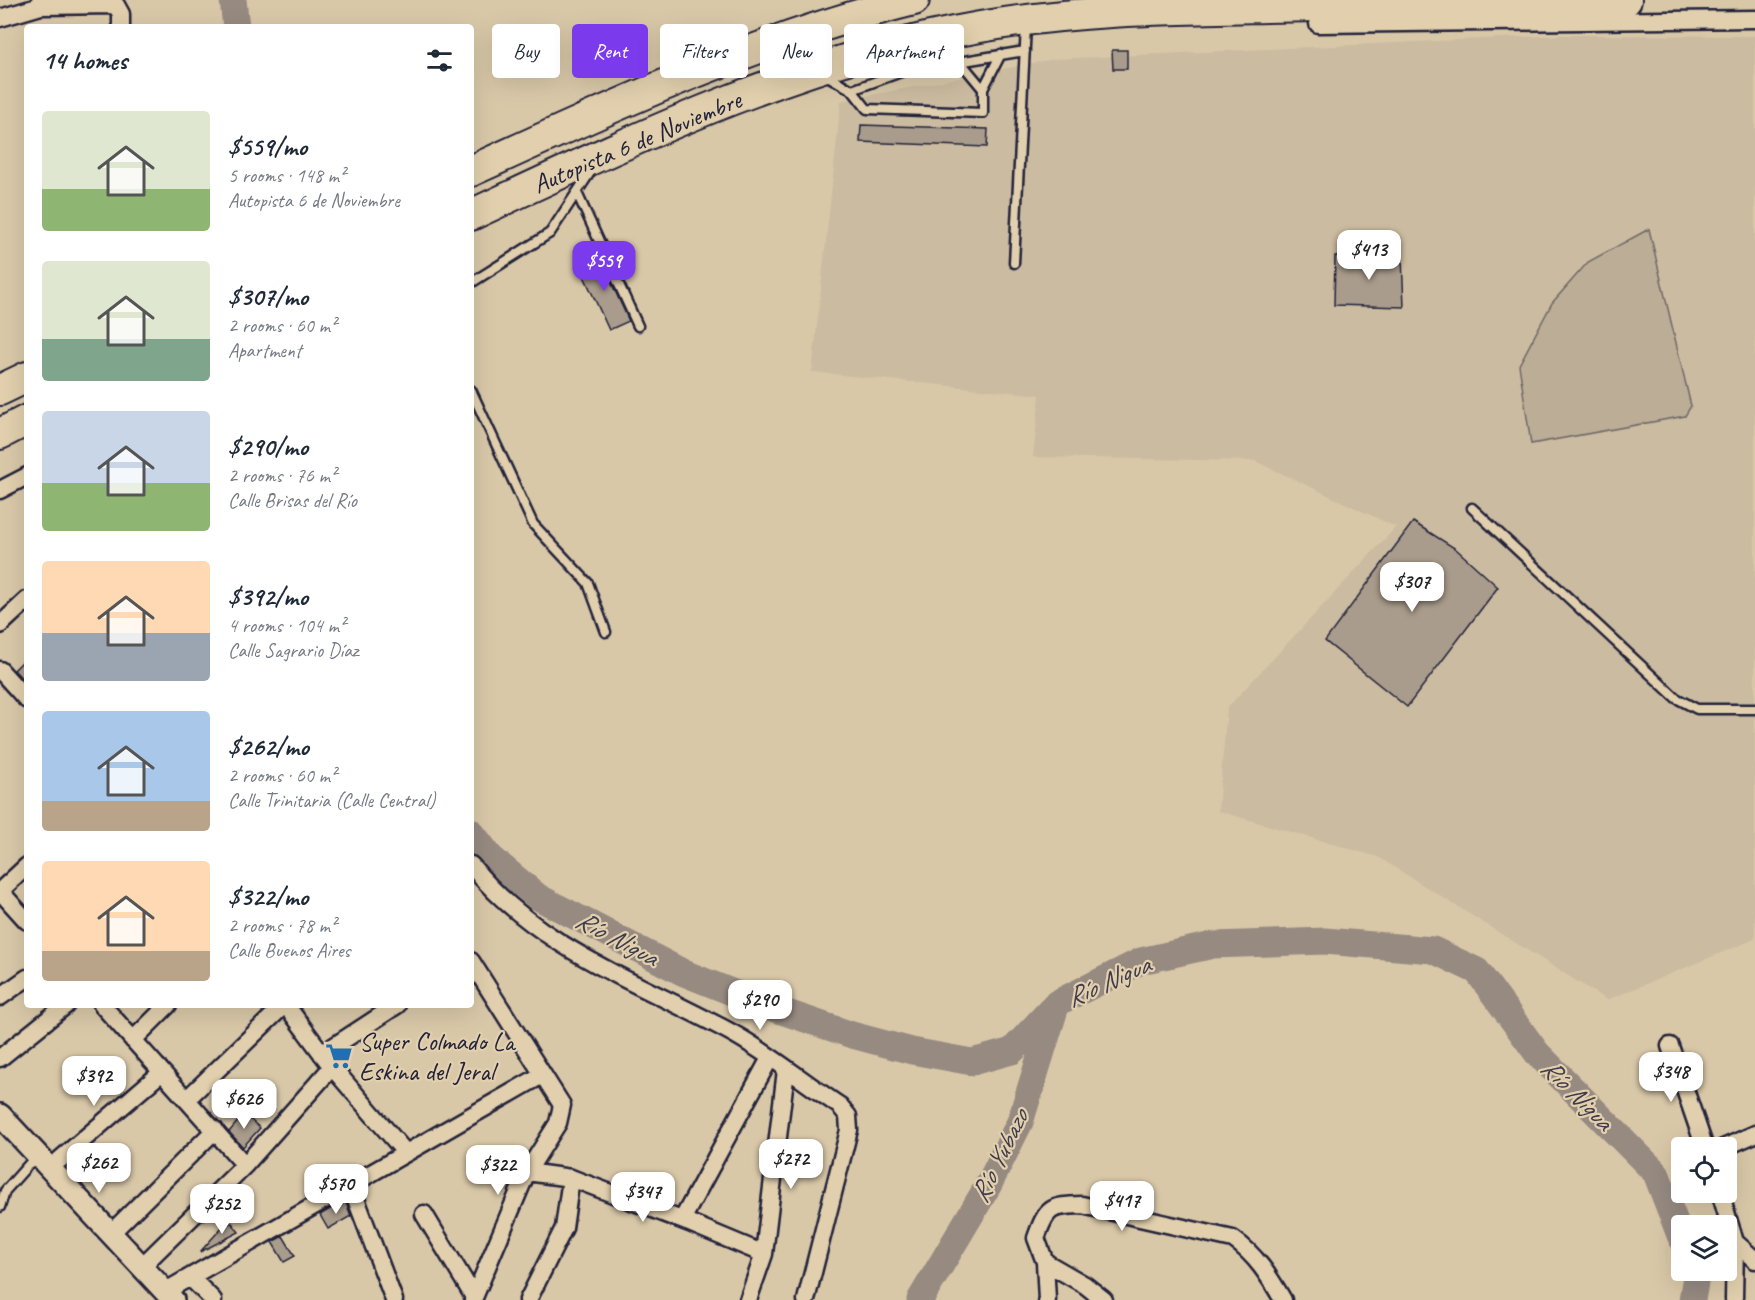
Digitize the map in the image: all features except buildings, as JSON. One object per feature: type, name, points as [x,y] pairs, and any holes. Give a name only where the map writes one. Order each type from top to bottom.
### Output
[{"type":"highway","name":"Autopista 6 de Noviembre","points":[[474,170],[669,82],[851,9],[914,0]]},
{"type":"highway","name":"Autopista 6 de Noviembre","points":[[832,66],[910,42],[1027,20],[1137,9],[1436,9],[1626,0]]},
{"type":"highway","points":[[1209,8],[1318,24]]},
{"type":"highway","name":"Autopista 6 de Noviembre","points":[[474,214],[599,157],[728,103],[796,78]]},
{"type":"highway","points":[[0,390],[24,378]]},
{"type":"highway","points":[[0,434],[24,422]]},
{"type":"street","points":[[0,18],[41,3],[116,5],[121,14],[121,24]]},
{"type":"street","points":[[1318,24],[1436,9],[1755,19]]},
{"type":"street","points":[[0,490],[24,478]]},
{"type":"street","points":[[0,625],[24,603]]},
{"type":"street","points":[[0,670],[24,697]]},
{"type":"street","points":[[474,868],[515,912],[564,947],[614,976],[734,1035],[840,1106],[848,1116],[849,1130],[806,1300]]},
{"type":"street","points":[[24,869],[0,891],[24,918]]},
{"type":"street","points":[[474,966],[562,1105],[558,1123],[527,1172],[474,1299]]},
{"type":"street","points":[[0,997],[24,980]]},
{"type":"street","points":[[0,1058],[62,1008]]},
{"type":"street","points":[[105,1008],[245,1165]]},
{"type":"street","points":[[133,1040],[165,1008]]},
{"type":"street","points":[[187,1099],[282,1008]]},
{"type":"street","points":[[287,1008],[327,1061],[405,1152]]},
{"type":"street","points":[[141,1267],[245,1165],[327,1061],[393,1008]]},
{"type":"street","points":[[1670,1046],[1702,1137]]},
{"type":"street","points":[[682,1220],[770,1058]]},
{"type":"street","points":[[748,1300],[764,1254],[786,1070]]},
{"type":"street","points":[[43,1162],[162,1071]]},
{"type":"street","points":[[0,1115],[168,1296],[190,1278],[350,1183],[542,1075]]},
{"type":"street","points":[[110,1234],[215,1130]]},
{"type":"street","points":[[1737,1142],[1755,1134]]},
{"type":"street","points":[[527,1172],[571,1178],[764,1254]]},
{"type":"street","points":[[528,1300],[564,1228],[571,1178]]},
{"type":"street","points":[[350,1183],[394,1300]]},
{"type":"street","points":[[1047,1300],[1045,1262],[1036,1238],[1045,1214],[1057,1205],[1082,1205],[1233,1239],[1249,1250],[1265,1269],[1283,1300]]},
{"type":"street","points":[[424,1214],[474,1299]]},
{"type":"street","points":[[1737,1244],[1755,1260]]},
{"type":"street","points":[[1045,1262],[1085,1285],[1104,1300]]},
{"type":"street","points":[[190,1278],[213,1300]]},
{"type":"street","points":[[1734,1281],[1734,1300]]},
{"type":"lane","points":[[1014,263],[1027,20]]},
{"type":"lane","points":[[964,59],[1025,51]]},
{"type":"lane","points":[[832,78],[852,90],[867,110],[983,113],[983,89],[1000,54]]},
{"type":"lane","points":[[964,66],[983,89]]},
{"type":"lane","points":[[852,90],[885,78]]},
{"type":"lane","points":[[474,281],[550,232],[599,157]]},
{"type":"lane","points":[[577,193],[638,326]]},
{"type":"lane","points":[[474,396],[533,524],[588,583],[606,632]]},
{"type":"lane","points":[[1472,508],[1677,698],[1697,709],[1755,709]]},
{"type":"lane","points":[[0,1207],[5,1191],[43,1162]]},
{"type":"shaded area","points":[[1564,35],[1755,36],[1755,939],[1607,1000],[1378,857],[1218,811],[1227,708],[1396,527],[1255,461],[1033,457],[1040,395],[812,372],[841,101],[1054,59]]},
{"type":"shaded area","points":[[1649,229],[1691,406],[1685,416],[1531,444],[1519,365],[1552,303],[1588,262]]},
{"type":"waterway","name":"Río Nigua","points":[[233,0],[236,24]]},
{"type":"waterway","name":"Río Nigua","points":[[474,836],[491,858],[538,897],[684,973],[764,1005],[852,1035],[912,1051],[972,1062],[1012,1051],[1057,1003],[1141,961],[1213,945],[1325,941],[1433,950],[1477,971],[1537,1053],[1656,1173],[1672,1215]]},
{"type":"waterway","name":"Río Yubazo","points":[[920,1300],[989,1184],[1020,1122],[1055,1009]]},
{"type":"waterway","name":"Río Nigua","points":[[1692,1300],[1695,1281]]},
{"type":"place","name":"Super Colmado La Eskina del Jeral","points":[[339,1056]]}]
